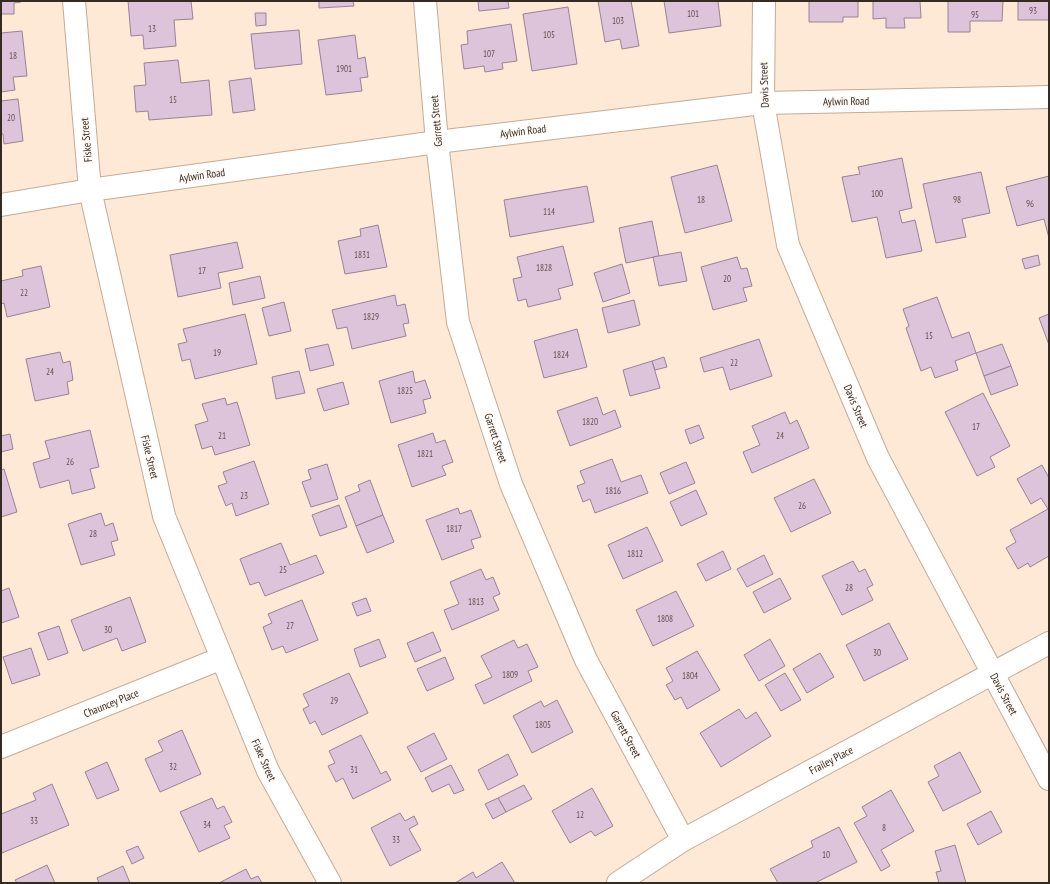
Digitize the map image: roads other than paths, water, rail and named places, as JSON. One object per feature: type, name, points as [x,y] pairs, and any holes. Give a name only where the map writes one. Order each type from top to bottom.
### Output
[{"type":"street","name":"Fiske Street","points":[[74,1],[90,190],[164,516],[268,771],[330,883]]},
{"type":"street","name":"Garrett Street","points":[[425,1],[437,142],[458,322],[511,484],[586,660],[683,840]]},
{"type":"street","name":"Davis Street","points":[[764,1],[763,103],[788,245],[878,458],[1049,779]]},
{"type":"street","name":"Aylwin Road","points":[[1,205],[90,190],[437,142],[763,103],[1049,96]]},
{"type":"street","name":"Frailey Place","points":[[618,883],[683,840],[1049,643]]},
{"type":"street","name":"Chauncey Place","points":[[1,747],[222,658]]}]
